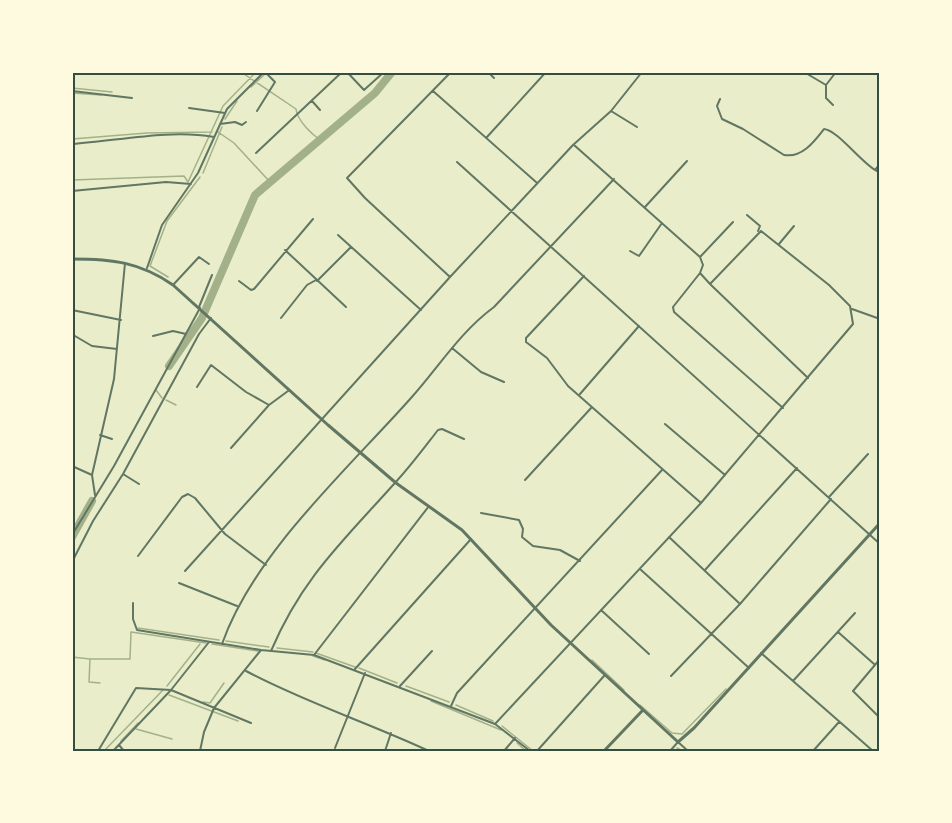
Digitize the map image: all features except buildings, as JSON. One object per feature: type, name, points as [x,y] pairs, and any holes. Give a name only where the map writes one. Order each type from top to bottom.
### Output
[{"type":"street","points":[[147,268],[162,225],[191,184],[225,114],[265,72],[275,82],[262,107],[257,111]]},
{"type":"street","points":[[256,153],[342,72]]},
{"type":"street","points":[[347,72],[364,90],[384,72]]},
{"type":"street","points":[[450,277],[365,198],[347,178],[451,72]]},
{"type":"street","points":[[488,72],[494,78]]},
{"type":"street","points":[[487,137],[546,72]]},
{"type":"street","points":[[185,571],[220,529],[450,277],[573,145],[610,111],[642,72]]},
{"type":"street","points":[[804,72],[826,85]]},
{"type":"street","points":[[833,105],[826,98],[826,85],[836,72]]},
{"type":"street","points":[[72,90],[132,98]]},
{"type":"street","points":[[433,91],[537,183]]},
{"type":"street","points":[[720,99],[717,106],[722,119],[784,155],[791,156],[806,150],[824,129],[828,129],[835,133],[861,161],[880,174]]},
{"type":"street","points":[[312,101],[320,110]]},
{"type":"street","points":[[189,108],[216,110],[225,114]]},
{"type":"street","points":[[610,111],[637,127]]},
{"type":"street","points":[[220,124],[235,122],[242,125],[246,122]]},
{"type":"street","points":[[72,144],[165,136],[199,135],[214,138]]},
{"type":"street","points":[[573,145],[700,257],[703,265],[700,273],[673,307],[674,312],[783,408]]},
{"type":"street","points":[[645,207],[687,161]]},
{"type":"street","points":[[457,162],[880,544]]},
{"type":"street","points":[[874,170],[880,164]]},
{"type":"street","points":[[222,644],[237,606],[266,565],[471,324],[494,307],[614,179]]},
{"type":"street","points":[[72,191],[166,182],[191,184]]},
{"type":"street","points":[[710,284],[758,231],[760,226],[747,214]]},
{"type":"street","points":[[239,281],[251,290],[254,289],[313,219]]},
{"type":"street","points":[[700,257],[733,222]]},
{"type":"street","points":[[630,251],[639,256],[662,223]]},
{"type":"street","points":[[779,244],[794,226]]},
{"type":"street","points":[[758,231],[779,244],[829,285],[852,309],[880,319]]},
{"type":"street","points":[[338,235],[421,310]]},
{"type":"street","points":[[281,318],[307,285],[317,280],[351,247]]},
{"type":"street","points":[[285,250],[346,307]]},
{"type":"street","points":[[173,285],[199,257],[209,264]]},
{"type":"street","points":[[72,259],[125,263],[147,268],[173,285],[211,317],[288,391],[396,483],[471,539],[568,642],[688,751]]},
{"type":"street","points":[[95,495],[92,475],[99,435],[114,379],[125,263]]},
{"type":"street","points":[[700,273],[808,378]]},
{"type":"street","points":[[72,536],[200,308],[212,275]]},
{"type":"street","points":[[584,276],[526,340],[547,358],[568,386],[580,394],[701,503]]},
{"type":"street","points":[[495,724],[568,642],[701,503],[783,408],[850,330],[854,319],[852,309]]},
{"type":"street","points":[[72,310],[121,320]]},
{"type":"street","points":[[72,562],[199,334],[211,317]]},
{"type":"street","points":[[580,394],[639,326]]},
{"type":"street","points":[[153,336],[173,331],[186,334]]},
{"type":"street","points":[[75,336],[92,346],[117,349]]},
{"type":"street","points":[[452,348],[481,372],[504,382]]},
{"type":"street","points":[[197,387],[211,364],[246,392],[269,405]]},
{"type":"street","points":[[231,448],[269,405],[288,391]]},
{"type":"street","points":[[525,480],[593,406]]},
{"type":"street","points":[[665,423],[725,475]]},
{"type":"street","points":[[271,651],[289,611],[314,573],[396,483],[438,430],[442,429],[464,440]]},
{"type":"street","points":[[99,435],[112,439]]},
{"type":"street","points":[[671,676],[740,604],[868,454]]},
{"type":"street","points":[[72,466],[92,475]]},
{"type":"street","points":[[705,570],[797,468]]},
{"type":"street","points":[[451,706],[457,693],[536,610],[662,470]]},
{"type":"street","points":[[123,474],[139,484]]},
{"type":"street","points":[[138,556],[184,494],[195,498],[220,529],[246,552],[266,565]]},
{"type":"street","points":[[314,655],[429,506]]},
{"type":"street","points":[[481,513],[519,520],[523,526],[523,538],[533,546],[564,551],[580,561]]},
{"type":"street","points":[[670,751],[749,668],[880,523]]},
{"type":"street","points":[[669,537],[740,604]]},
{"type":"street","points":[[355,669],[471,539]]},
{"type":"street","points":[[640,569],[749,668]]},
{"type":"street","points":[[179,583],[237,606]]},
{"type":"street","points":[[133,603],[133,619],[137,630],[261,650],[314,655],[495,724],[530,751]]},
{"type":"street","points":[[601,610],[648,654]]},
{"type":"street","points":[[793,681],[855,613]]},
{"type":"street","points":[[838,632],[875,664]]},
{"type":"street","points":[[113,751],[171,690],[209,642]]},
{"type":"street","points":[[200,751],[204,732],[214,708],[261,650]]},
{"type":"street","points":[[400,686],[432,651]]},
{"type":"street","points":[[761,653],[873,751]]},
{"type":"street","points":[[880,659],[853,691],[880,718]]},
{"type":"street","points":[[246,671],[429,751]]},
{"type":"street","points":[[335,748],[365,673]]},
{"type":"street","points":[[537,751],[604,676]]},
{"type":"street","points":[[98,751],[136,688],[171,690],[251,723]]},
{"type":"street","points":[[604,751],[642,711]]},
{"type":"street","points":[[813,751],[839,722]]},
{"type":"street","points":[[385,751],[391,733]]},
{"type":"street","points":[[504,751],[515,738]]},
{"type":"street","points":[[118,745],[124,751]]},
{"type":"waterway","points":[[241,72],[296,109],[306,127],[321,140]]},
{"type":"waterway","points":[[72,180],[184,176],[188,182],[223,106],[256,72]]},
{"type":"waterway","points":[[169,366],[202,318],[255,195],[375,93],[392,72]]},
{"type":"waterway","points":[[251,87],[264,75]]},
{"type":"waterway","points":[[72,88],[112,92]]},
{"type":"waterway","points":[[72,93],[101,95]]},
{"type":"waterway","points":[[225,119],[237,101]]},
{"type":"waterway","points":[[203,173],[222,127]]},
{"type":"waterway","points":[[72,139],[147,133],[212,132]]},
{"type":"waterway","points":[[218,132],[234,143],[271,183]]},
{"type":"waterway","points":[[168,277],[150,266],[167,221],[200,177]]},
{"type":"waterway","points":[[156,390],[162,398]]},
{"type":"waterway","points":[[166,400],[176,405]]},
{"type":"waterway","points":[[72,537],[92,501]]},
{"type":"waterway","points":[[138,628],[219,640]]},
{"type":"waterway","points":[[90,659],[130,659],[131,632],[206,643]]},
{"type":"waterway","points":[[226,641],[269,647]]},
{"type":"waterway","points":[[167,686],[200,644]]},
{"type":"waterway","points":[[212,644],[258,651]]},
{"type":"waterway","points":[[277,648],[313,652]]},
{"type":"waterway","points":[[316,653],[355,667]]},
{"type":"waterway","points":[[313,656],[325,660]]},
{"type":"waterway","points":[[72,657],[90,659],[89,682],[100,683]]},
{"type":"waterway","points":[[592,660],[624,690]]},
{"type":"waterway","points":[[359,668],[397,683]]},
{"type":"waterway","points":[[203,702],[210,703],[224,683]]},
{"type":"waterway","points":[[406,686],[449,702]]},
{"type":"waterway","points":[[640,705],[672,733],[682,734],[726,689]]},
{"type":"waterway","points":[[104,751],[163,690]]},
{"type":"waterway","points":[[169,695],[238,721]]},
{"type":"waterway","points":[[431,701],[501,730]]},
{"type":"waterway","points":[[456,705],[493,721]]},
{"type":"waterway","points":[[121,741],[138,723]]},
{"type":"waterway","points":[[502,726],[533,751]]},
{"type":"waterway","points":[[136,729],[172,739]]},
{"type":"waterway","points":[[517,743],[526,751]]},
{"type":"waterway","points":[[677,748],[683,751]]}]
